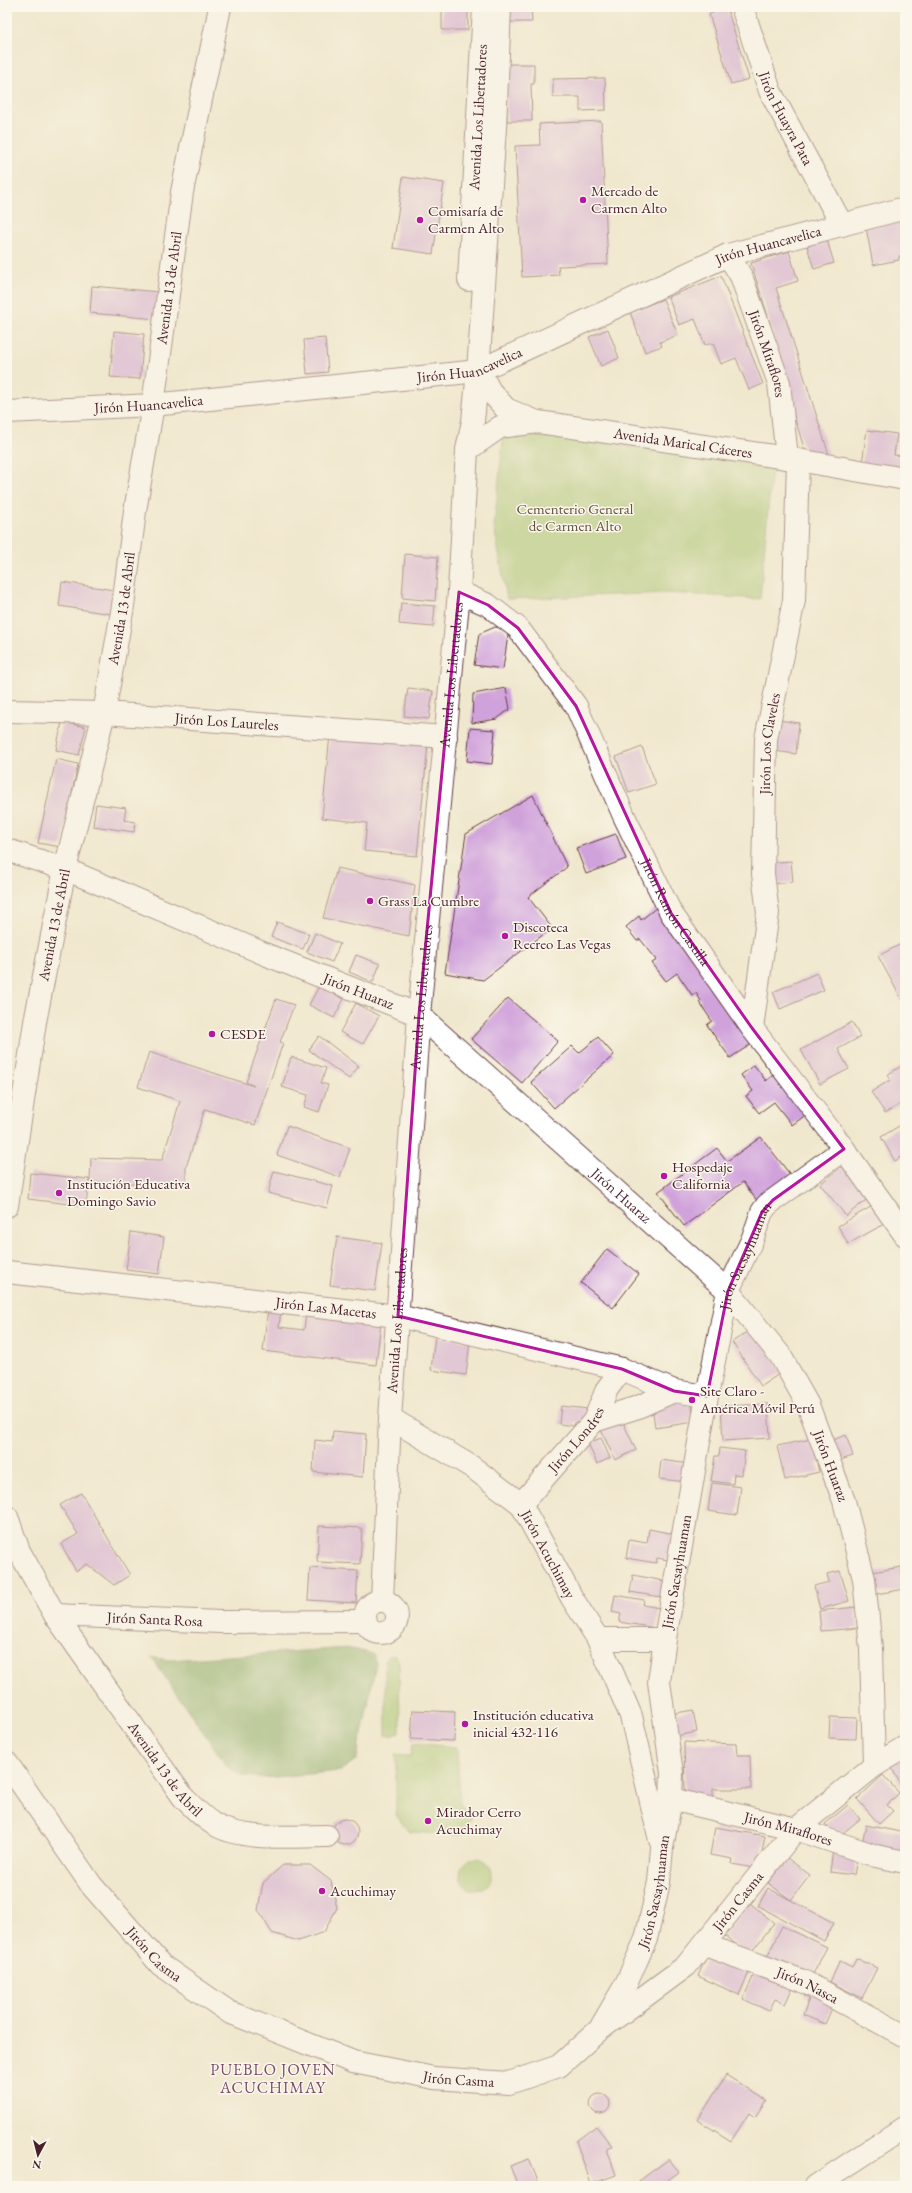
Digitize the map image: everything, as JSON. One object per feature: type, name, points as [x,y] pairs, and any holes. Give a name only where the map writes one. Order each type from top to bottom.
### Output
[{"type":"street","name":"Avenida 13 de Abril","points":[[7,1206],[36,1022],[65,869],[104,713],[123,606],[135,511],[153,405],[182,192],[220,7]]},
{"type":"street","name":"Avenida Los Libertadores","points":[[478,371],[467,326],[484,7]]},
{"type":"street","name":"Avenida Los Libertadores","points":[[366,1621],[374,1631],[388,1631],[394,1626],[396,1620],[394,1607],[382,1601],[390,1418],[419,1015],[460,592],[466,450],[472,421],[478,371],[495,128],[500,7]]},
{"type":"street","name":"Jirón Huayra Pata","points":[[742,7],[770,91],[842,225]]},
{"type":"street","name":"Jirón Huancavelica","points":[[7,412],[153,405],[478,371],[728,255],[905,208]]},
{"type":"street","name":"Jirón Miraflores","points":[[728,255],[741,276],[779,383],[793,459]]},
{"type":"street","points":[[478,371],[490,392],[506,409],[538,422]]},
{"type":"street","name":"Avenida Marical Cáceres","points":[[466,450],[500,427],[538,422],[793,459],[905,479]]},
{"type":"street","name":"Jirón Los Claveles","points":[[752,1028],[768,913],[763,874],[766,739],[780,663],[794,600],[793,459]]},
{"type":"street","name":"Jirón Ramón Castilla","points":[[460,592],[488,605],[518,628],[576,706],[624,816],[671,912],[752,1028],[844,1148],[905,1235]]},
{"type":"street","name":"Jirón Los Laureles","points":[[7,711],[104,713],[446,737]]},
{"type":"street","name":"Jirón Huaraz","points":[[7,850],[65,869],[272,957],[419,1015],[728,1291],[780,1355],[808,1405],[844,1501],[864,1579],[871,1649],[874,1766]]},
{"type":"street","name":"Jirón Sacsayhuaman","points":[[599,2030],[626,1984],[646,1939],[659,1882],[662,1848],[671,1799],[672,1773],[659,1682],[707,1396],[728,1291],[752,1240],[762,1212],[767,1206],[844,1148]]},
{"type":"street","name":"Jirón Las Macetas","points":[[7,1272],[398,1316],[622,1369],[674,1390],[707,1396]]},
{"type":"street","name":"Jirón Londres","points":[[521,1504],[594,1421],[607,1389],[622,1369]]},
{"type":"street","points":[[594,1421],[638,1407],[674,1390]]},
{"type":"street","name":"Jirón Acuchimay","points":[[390,1418],[472,1467],[521,1504],[572,1598],[598,1639],[631,1716],[662,1848]]},
{"type":"street","points":[[7,1517],[19,1551],[55,1615]]},
{"type":"street","name":"Avenida 13 de Abril","points":[[55,1615],[183,1797],[198,1812],[214,1824],[235,1833],[269,1836],[327,1836]]},
{"type":"street","name":"Jirón Santa Rosa","points":[[55,1615],[220,1622],[366,1621]]},
{"type":"street","points":[[598,1639],[665,1640]]},
{"type":"street","name":"Jirón Casma","points":[[7,1763],[92,1886],[161,1964],[229,2012],[353,2062],[434,2078],[509,2084],[559,2066],[599,2030],[686,1966],[705,1945],[750,1885],[796,1829],[874,1766],[905,1747]]},
{"type":"street","name":"Jirón Miraflores","points":[[671,1799],[796,1829],[876,1856],[905,1862]]},
{"type":"street","name":"Jirón Nasca","points":[[705,1945],[803,1981],[905,2036]]},
{"type":"street","points":[[816,2186],[905,2127]]},
{"type":"highlighted area","points":[[459,592],[488,605],[518,628],[576,706],[671,913],[752,1028],[844,1149],[773,1200],[762,1212],[728,1291],[707,1396],[674,1391],[622,1369],[398,1316],[419,1015]]},
{"type":"green space","name":"Cementerio General de Carmen Alto","points":[[504,432],[607,443],[772,465],[760,599],[669,593],[507,599],[494,526]]},
{"type":"green space","points":[[347,1648],[374,1654],[376,1664],[357,1759],[341,1771],[265,1778],[242,1776],[227,1766],[151,1657],[169,1660]]},
{"type":"green space","points":[[394,1655],[397,1657],[399,1663],[400,1730],[396,1734],[390,1736],[386,1735],[385,1660],[388,1656]]},
{"type":"green space","points":[[413,1743],[457,1747],[460,1804],[471,1818],[460,1835],[409,1832],[396,1815],[396,1754],[411,1756]]},
{"type":"green space","points":[[473,1858],[479,1858],[489,1865],[492,1874],[491,1880],[485,1887],[479,1890],[473,1890],[463,1883],[460,1877],[460,1871],[467,1861]]},
{"type":"building","points":[[442,7],[468,7],[468,30],[442,30]]},
{"type":"building","points":[[508,7],[531,7],[532,22],[509,22]]},
{"type":"building","points":[[727,8],[749,79],[731,84],[709,14]]},
{"type":"building","points":[[505,64],[534,64],[534,84],[531,84],[532,121],[507,121]]},
{"type":"building","points":[[605,78],[606,110],[580,111],[580,97],[553,97],[553,79]]},
{"type":"building","points":[[601,121],[608,264],[558,266],[559,275],[522,277],[515,146],[540,145],[539,124]]},
{"type":"building","points":[[403,177],[444,183],[433,254],[393,248]]},
{"type":"building","points":[[905,220],[905,255],[899,256],[899,260],[873,265],[866,227]]},
{"type":"building","points":[[827,240],[834,263],[814,269],[807,246]]},
{"type":"building","points":[[789,251],[798,281],[776,288],[829,455],[805,451],[785,387],[770,323],[751,263]]},
{"type":"building","points":[[721,276],[763,384],[749,390],[736,358],[721,364],[713,343],[705,345],[695,319],[679,325],[668,297]]},
{"type":"building","points":[[92,286],[159,292],[157,319],[90,313]]},
{"type":"building","points":[[663,299],[678,335],[660,342],[662,346],[645,352],[630,312]]},
{"type":"building","points":[[608,329],[619,358],[601,366],[589,337]]},
{"type":"building","points":[[114,331],[144,334],[140,379],[110,377]]},
{"type":"building","points":[[325,338],[328,372],[307,374],[304,340]]},
{"type":"building","points":[[867,430],[897,434],[894,455],[905,456],[905,469],[862,463]]},
{"type":"building","points":[[904,430],[905,449],[903,449]]},
{"type":"building","points":[[405,554],[438,557],[435,601],[402,598]]},
{"type":"building","points":[[62,582],[114,590],[111,614],[59,606]]},
{"type":"building","points":[[401,603],[435,606],[433,627],[399,624]]},
{"type":"building","points":[[495,627],[503,628],[508,635],[503,669],[474,665],[479,634]]},
{"type":"building","points":[[408,688],[433,691],[429,719],[404,716]]},
{"type":"building","points":[[506,688],[510,709],[497,719],[472,723],[473,694]]},
{"type":"building","points":[[778,720],[799,723],[796,754],[774,751]]},
{"type":"building","points":[[62,722],[86,727],[79,755],[56,750]]},
{"type":"building","points":[[470,728],[495,730],[492,764],[467,761]]},
{"type":"building","points":[[330,734],[428,744],[417,856],[364,851],[367,823],[322,818]]},
{"type":"building","points":[[642,747],[656,784],[629,793],[616,757]]},
{"type":"building","points":[[56,759],[78,764],[61,847],[38,843]]},
{"type":"building","points":[[533,795],[567,867],[528,897],[552,928],[483,980],[445,973],[466,834]]},
{"type":"building","points":[[96,804],[126,808],[124,820],[135,822],[134,832],[93,826]]},
{"type":"building","points":[[616,834],[626,859],[586,874],[576,848]]},
{"type":"building","points":[[791,861],[793,882],[767,884],[765,863]]},
{"type":"building","name":"Grass La Cumbre","points":[[337,868],[415,885],[409,936],[323,918]]},
{"type":"building","points":[[657,907],[753,1043],[730,1058],[707,1025],[712,1021],[699,1002],[701,1001],[696,993],[692,995],[677,973],[666,981],[652,963],[657,960],[640,939],[637,941],[626,927],[639,916],[641,920]]},
{"type":"building","points":[[277,922],[309,934],[303,949],[271,937]]},
{"type":"building","points":[[315,933],[340,944],[332,962],[307,952]]},
{"type":"building","points":[[905,942],[905,999],[902,1000],[878,956]]},
{"type":"building","points":[[356,955],[380,964],[373,982],[349,972]]},
{"type":"building","points":[[817,973],[824,990],[780,1009],[773,992]]},
{"type":"building","points":[[319,986],[344,999],[334,1018],[309,1005]]},
{"type":"building","points":[[508,998],[558,1041],[522,1083],[471,1039]]},
{"type":"building","points":[[276,999],[294,1005],[280,1042],[283,1043],[255,1125],[205,1109],[186,1167],[186,1185],[90,1182],[91,1158],[162,1160],[180,1101],[138,1087],[149,1052],[254,1086],[246,1082]]},
{"type":"building","points":[[356,1003],[379,1016],[363,1044],[340,1032]]},
{"type":"building","points":[[852,1022],[860,1037],[838,1049],[849,1069],[820,1084],[801,1050]]},
{"type":"building","points":[[319,1036],[359,1066],[349,1079],[309,1050]]},
{"type":"building","points":[[598,1037],[614,1055],[554,1108],[531,1082],[572,1046],[579,1053]]},
{"type":"building","points":[[291,1057],[326,1068],[321,1083],[328,1085],[319,1112],[304,1107],[308,1095],[282,1087]]},
{"type":"building","points":[[905,1060],[905,1095],[901,1097],[904,1102],[885,1113],[871,1092],[890,1080],[887,1075],[903,1065],[901,1062]]},
{"type":"building","points":[[754,1065],[766,1081],[778,1071],[810,1112],[792,1125],[774,1102],[759,1113],[746,1096],[753,1091],[741,1075]]},
{"type":"building","points":[[904,1123],[905,1155],[895,1161],[881,1137]]},
{"type":"building","points":[[287,1126],[350,1148],[340,1177],[277,1155]]},
{"type":"building","points":[[761,1137],[792,1177],[758,1202],[743,1182],[684,1226],[658,1192],[717,1148],[727,1161]]},
{"type":"building","points":[[845,1164],[871,1196],[846,1216],[820,1184]]},
{"type":"building","points":[[274,1171],[333,1186],[327,1208],[268,1193]]},
{"type":"building","points":[[30,1173],[89,1179],[86,1206],[28,1199]]},
{"type":"building","points":[[874,1205],[884,1224],[848,1244],[838,1226]]},
{"type":"building","points":[[131,1232],[164,1237],[159,1274],[126,1270]]},
{"type":"building","points":[[337,1237],[382,1243],[375,1291],[330,1285]]},
{"type":"building","points":[[607,1249],[639,1274],[613,1308],[581,1283]]},
{"type":"building","points":[[268,1308],[281,1310],[279,1327],[304,1330],[306,1312],[381,1321],[376,1365],[263,1351]]},
{"type":"building","points":[[754,1328],[782,1372],[761,1386],[732,1342]]},
{"type":"building","points":[[435,1336],[470,1341],[466,1375],[431,1370]]},
{"type":"building","points":[[691,1400],[694,1422],[655,1428],[652,1405]]},
{"type":"building","points":[[768,1404],[770,1438],[723,1441],[721,1406]]},
{"type":"building","points":[[561,1406],[588,1409],[586,1423],[575,1422],[574,1426],[559,1424]]},
{"type":"building","points":[[621,1418],[636,1450],[615,1460],[601,1430]]},
{"type":"building","points":[[333,1431],[366,1434],[363,1477],[313,1472],[315,1440],[332,1442]]},
{"type":"building","points":[[846,1435],[853,1456],[837,1461],[830,1441]]},
{"type":"building","points":[[601,1438],[610,1458],[597,1464],[588,1443]]},
{"type":"building","points":[[811,1439],[824,1462],[817,1463],[819,1472],[785,1480],[777,1446]]},
{"type":"building","points":[[720,1448],[745,1451],[742,1475],[734,1474],[733,1484],[711,1481],[715,1456],[719,1456]]},
{"type":"building","points":[[661,1460],[689,1464],[687,1482],[659,1479]]},
{"type":"building","points":[[712,1483],[741,1487],[737,1515],[708,1511]]},
{"type":"building","points":[[81,1493],[130,1575],[114,1585],[87,1564],[76,1571],[61,1544],[78,1534],[60,1505]]},
{"type":"building","points":[[319,1526],[362,1528],[360,1564],[317,1562]]},
{"type":"building","points":[[649,1529],[679,1535],[670,1548],[668,1560],[657,1558],[656,1563],[626,1558],[629,1540],[647,1543]]},
{"type":"building","points":[[901,1567],[905,1589],[876,1594],[872,1572]]},
{"type":"building","points":[[310,1568],[358,1571],[356,1603],[308,1600]]},
{"type":"building","points":[[840,1571],[849,1601],[820,1609],[814,1586],[829,1582],[827,1574]]},
{"type":"building","points":[[633,1575],[664,1581],[661,1597],[630,1592]]},
{"type":"building","points":[[615,1595],[644,1600],[643,1605],[660,1608],[656,1628],[619,1622],[621,1614],[612,1612]]},
{"type":"building","points":[[856,1607],[858,1628],[821,1631],[819,1611]]},
{"type":"building","points":[[413,1710],[455,1712],[454,1741],[411,1739]]},
{"type":"building","points":[[693,1710],[697,1732],[675,1736],[671,1714]]},
{"type":"building","points":[[830,1717],[857,1718],[856,1739],[829,1738]]},
{"type":"building","points":[[684,1742],[736,1744],[737,1755],[750,1755],[751,1789],[713,1789],[713,1800],[685,1790]]},
{"type":"building","points":[[905,1757],[905,1792],[890,1765]]},
{"type":"building","points":[[883,1775],[899,1793],[887,1805],[893,1811],[879,1824],[857,1799]]},
{"type":"building","points":[[848,1805],[860,1819],[837,1838],[825,1824]]},
{"type":"building","points":[[345,1819],[354,1823],[358,1832],[354,1841],[345,1845],[336,1841],[332,1832],[336,1823]]},
{"type":"building","points":[[866,1825],[905,1833],[905,1858],[861,1849]]},
{"type":"building","points":[[715,1827],[765,1836],[759,1869],[732,1864],[733,1859],[710,1855]]},
{"type":"building","points":[[833,1849],[858,1853],[854,1875],[830,1872]]},
{"type":"building","points":[[787,1858],[810,1875],[791,1900],[768,1883]]},
{"type":"building","points":[[283,1865],[310,1865],[331,1881],[337,1908],[324,1932],[298,1941],[272,1933],[258,1910],[263,1883]]},
{"type":"building","points":[[768,1888],[834,1923],[824,1941],[758,1906]]},
{"type":"building","points":[[750,1903],[774,1923],[749,1955],[724,1935]]},
{"type":"building","points":[[782,1926],[827,1947],[812,1976],[766,1959]]},
{"type":"building","points":[[710,1949],[751,1968],[739,1995],[698,1976]]},
{"type":"building","points":[[856,1958],[877,1968],[862,1998],[830,1982],[840,1961],[852,1967]]},
{"type":"building","points":[[757,1968],[794,1985],[785,2004],[775,1999],[769,2011],[743,1999]]},
{"type":"building","points":[[808,1988],[836,1999],[825,2024],[803,2015],[809,1999],[804,1996]]},
{"type":"building","points":[[726,2075],[766,2100],[755,2117],[749,2113],[731,2141],[698,2120]]},
{"type":"building","points":[[600,2094],[607,2097],[610,2104],[607,2111],[600,2114],[593,2111],[590,2104],[593,2097]]},
{"type":"building","points":[[596,2126],[612,2146],[607,2149],[616,2175],[591,2184],[576,2141]]},
{"type":"building","points":[[529,2159],[540,2186],[518,2186],[510,2166]]},
{"type":"building","points":[[669,2159],[679,2172],[668,2180],[672,2186],[639,2186],[639,2181]]},
{"type":"place","name":"Mercado de Carmen Alto","points":[[583,200]]},
{"type":"place","name":"Comisaría de Carmen Alto","points":[[420,220]]},
{"type":"place","name":"Grass La Cumbre","points":[[370,901]]},
{"type":"place","name":"Discoteca Recreo Las Vegas","points":[[505,936]]},
{"type":"place","name":"CESDE","points":[[212,1034]]},
{"type":"place","name":"Hospedaje California","points":[[664,1176]]},
{"type":"place","name":"Institución Educativa Domingo Savio","points":[[59,1193]]},
{"type":"place","name":"Site Claro - América Móvil Perú","points":[[692,1400]]},
{"type":"place","name":"Institución educativa inicial 432-116","points":[[465,1724]]},
{"type":"place","name":"Mirador Cerro Acuchimay","points":[[428,1821]]},
{"type":"place","name":"Acuchimay","points":[[322,1891]]},
{"type":"district","name":"PUEBLO JOVEN ACUCHIMAY","points":[[273,2078]]}]
